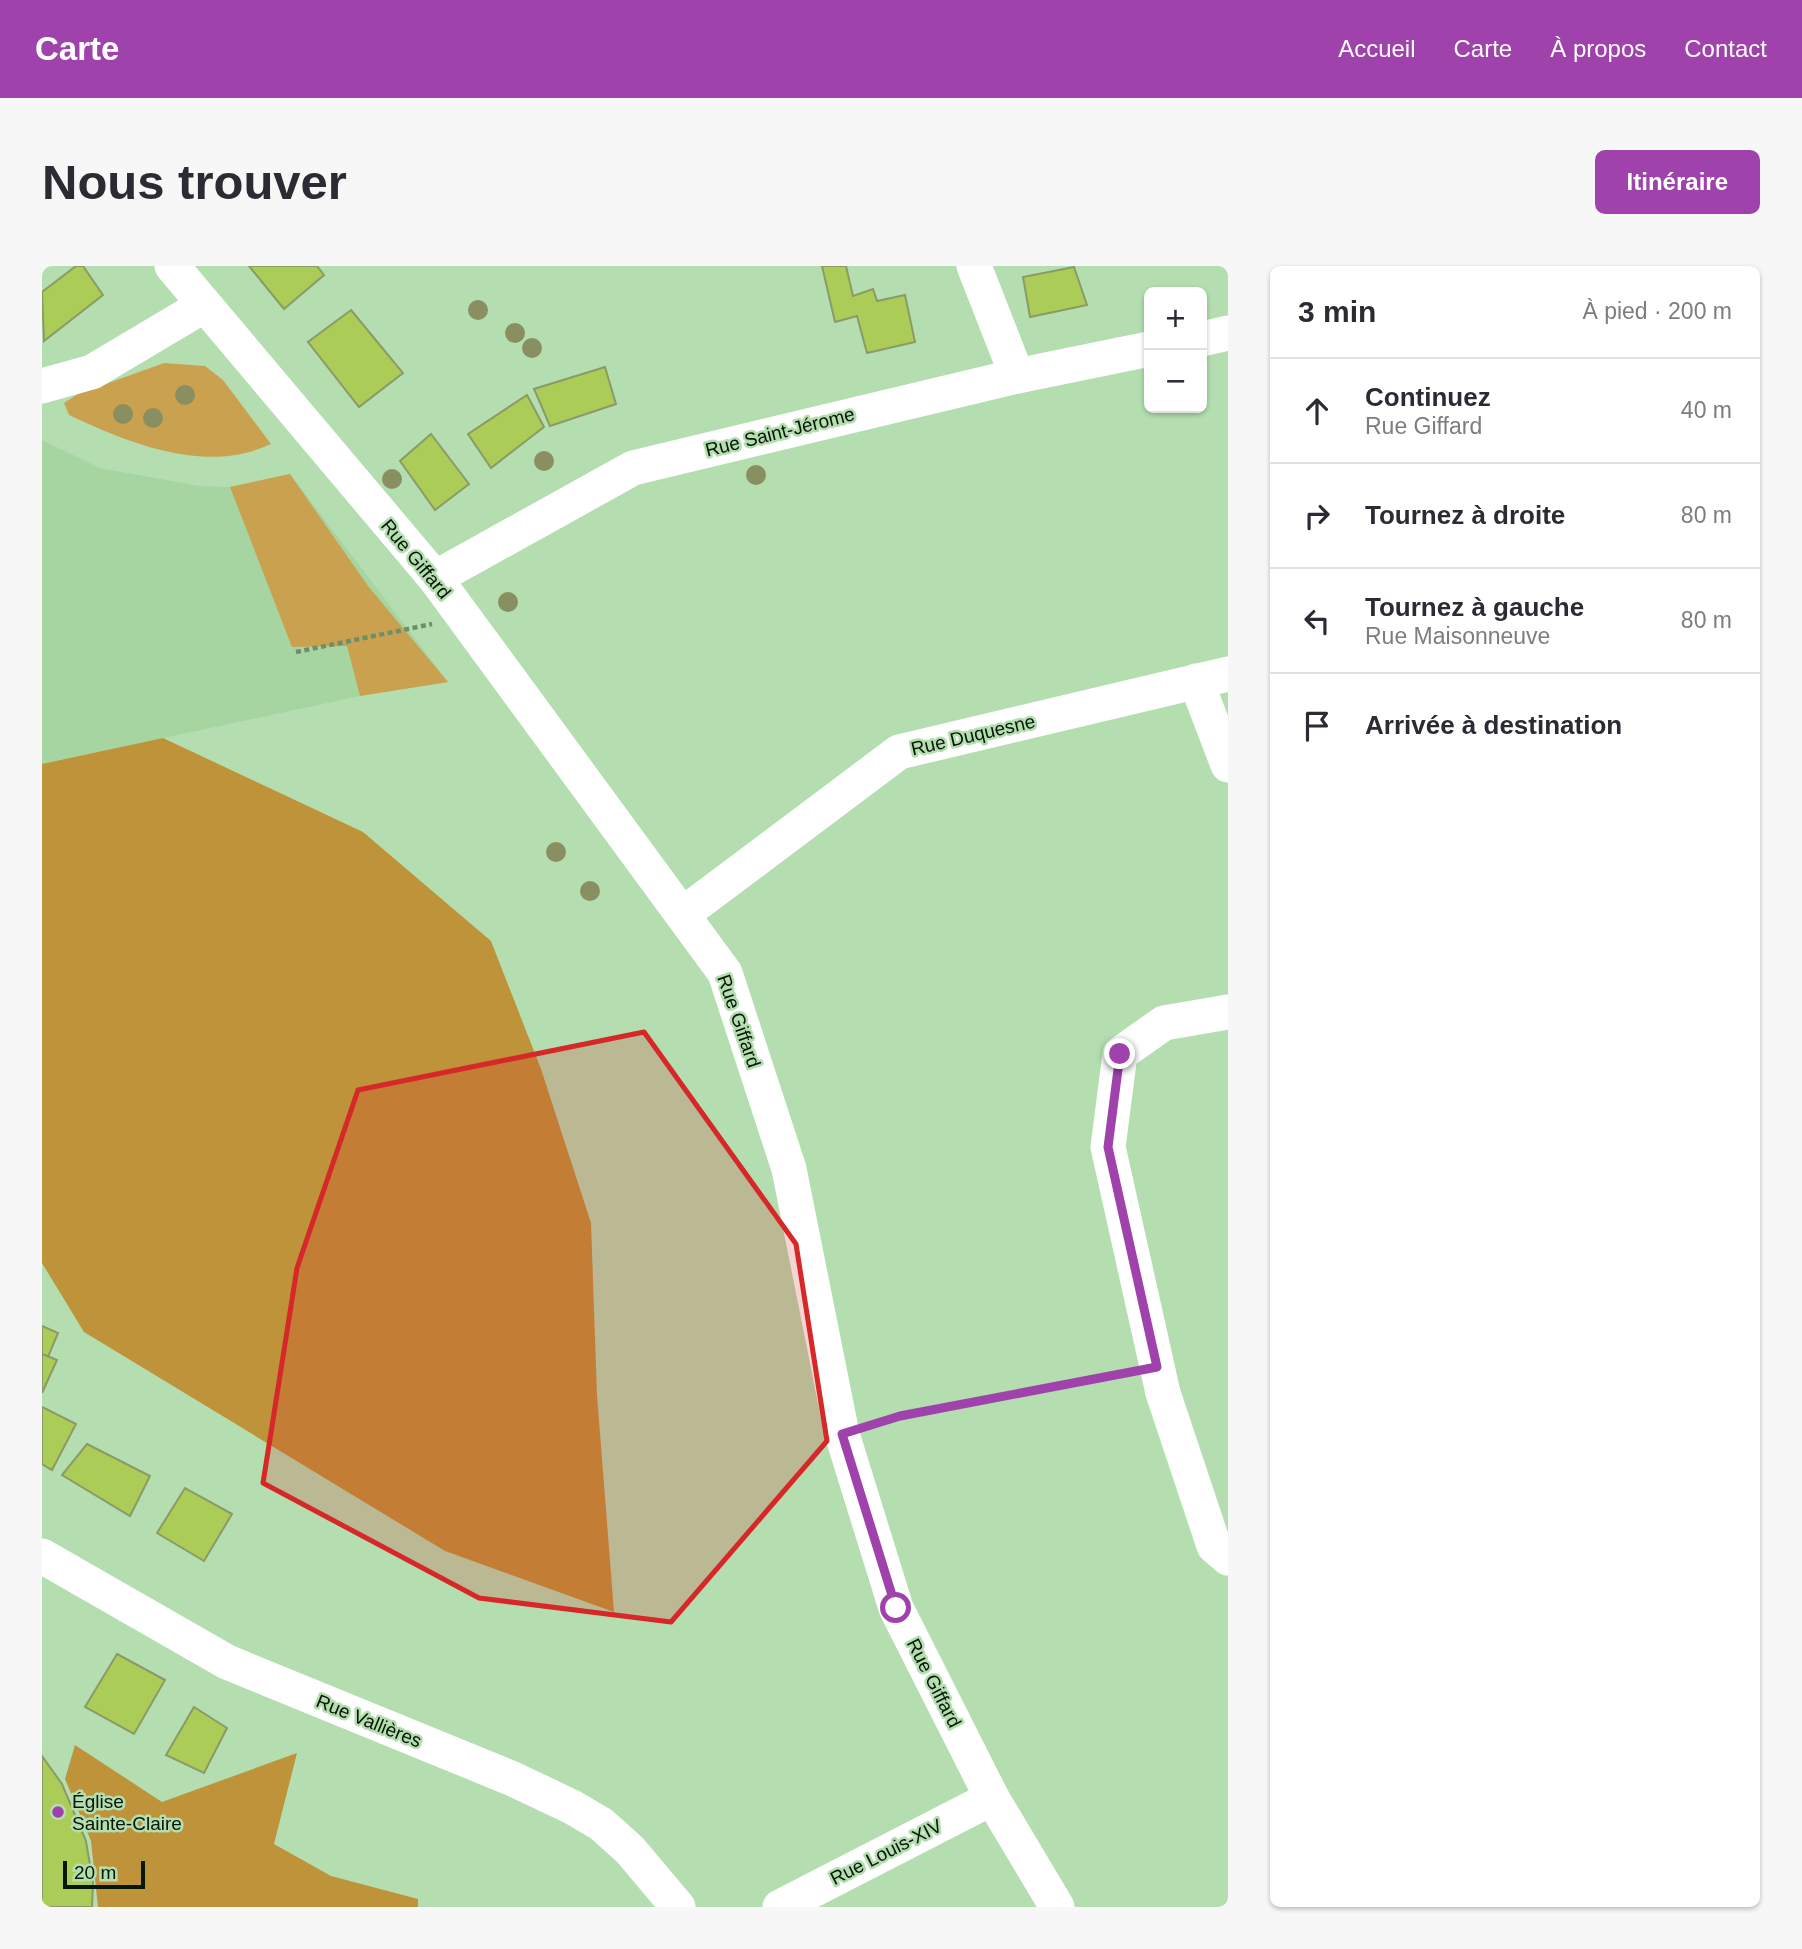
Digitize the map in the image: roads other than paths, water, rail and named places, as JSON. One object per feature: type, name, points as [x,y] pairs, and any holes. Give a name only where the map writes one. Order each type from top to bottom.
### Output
[{"type":"street","name":"Rue Giffard","points":[[172,266],[435,578],[725,973],[789,1168],[842,1434],[896,1608],[992,1798],[1057,1907]]},
{"type":"street","points":[[974,266],[1017,376]]},
{"type":"street","points":[[42,386],[92,372],[203,306]]},
{"type":"street","points":[[1207,338],[1228,333]]},
{"type":"street","name":"Rue Saint-Jérome","points":[[435,578],[633,468],[1017,376],[1144,350]]},
{"type":"street","points":[[1212,678],[1228,765]]},
{"type":"street","name":"Rue Duquesne","points":[[682,914],[899,752],[1212,678]]},
{"type":"street","points":[[1228,1012],[1164,1023],[1120,1054],[1108,1147],[1163,1393],[1214,1546],[1228,1558]]},
{"type":"street","name":"Rue Vallières","points":[[42,1556],[227,1662],[513,1779],[572,1807],[601,1824],[630,1850],[678,1907]]},
{"type":"street","name":"Rue Louis-XIV","points":[[780,1907],[992,1798]]},
{"type":"place","name":"Église Sainte-Claire","points":[[58,1812]]}]
